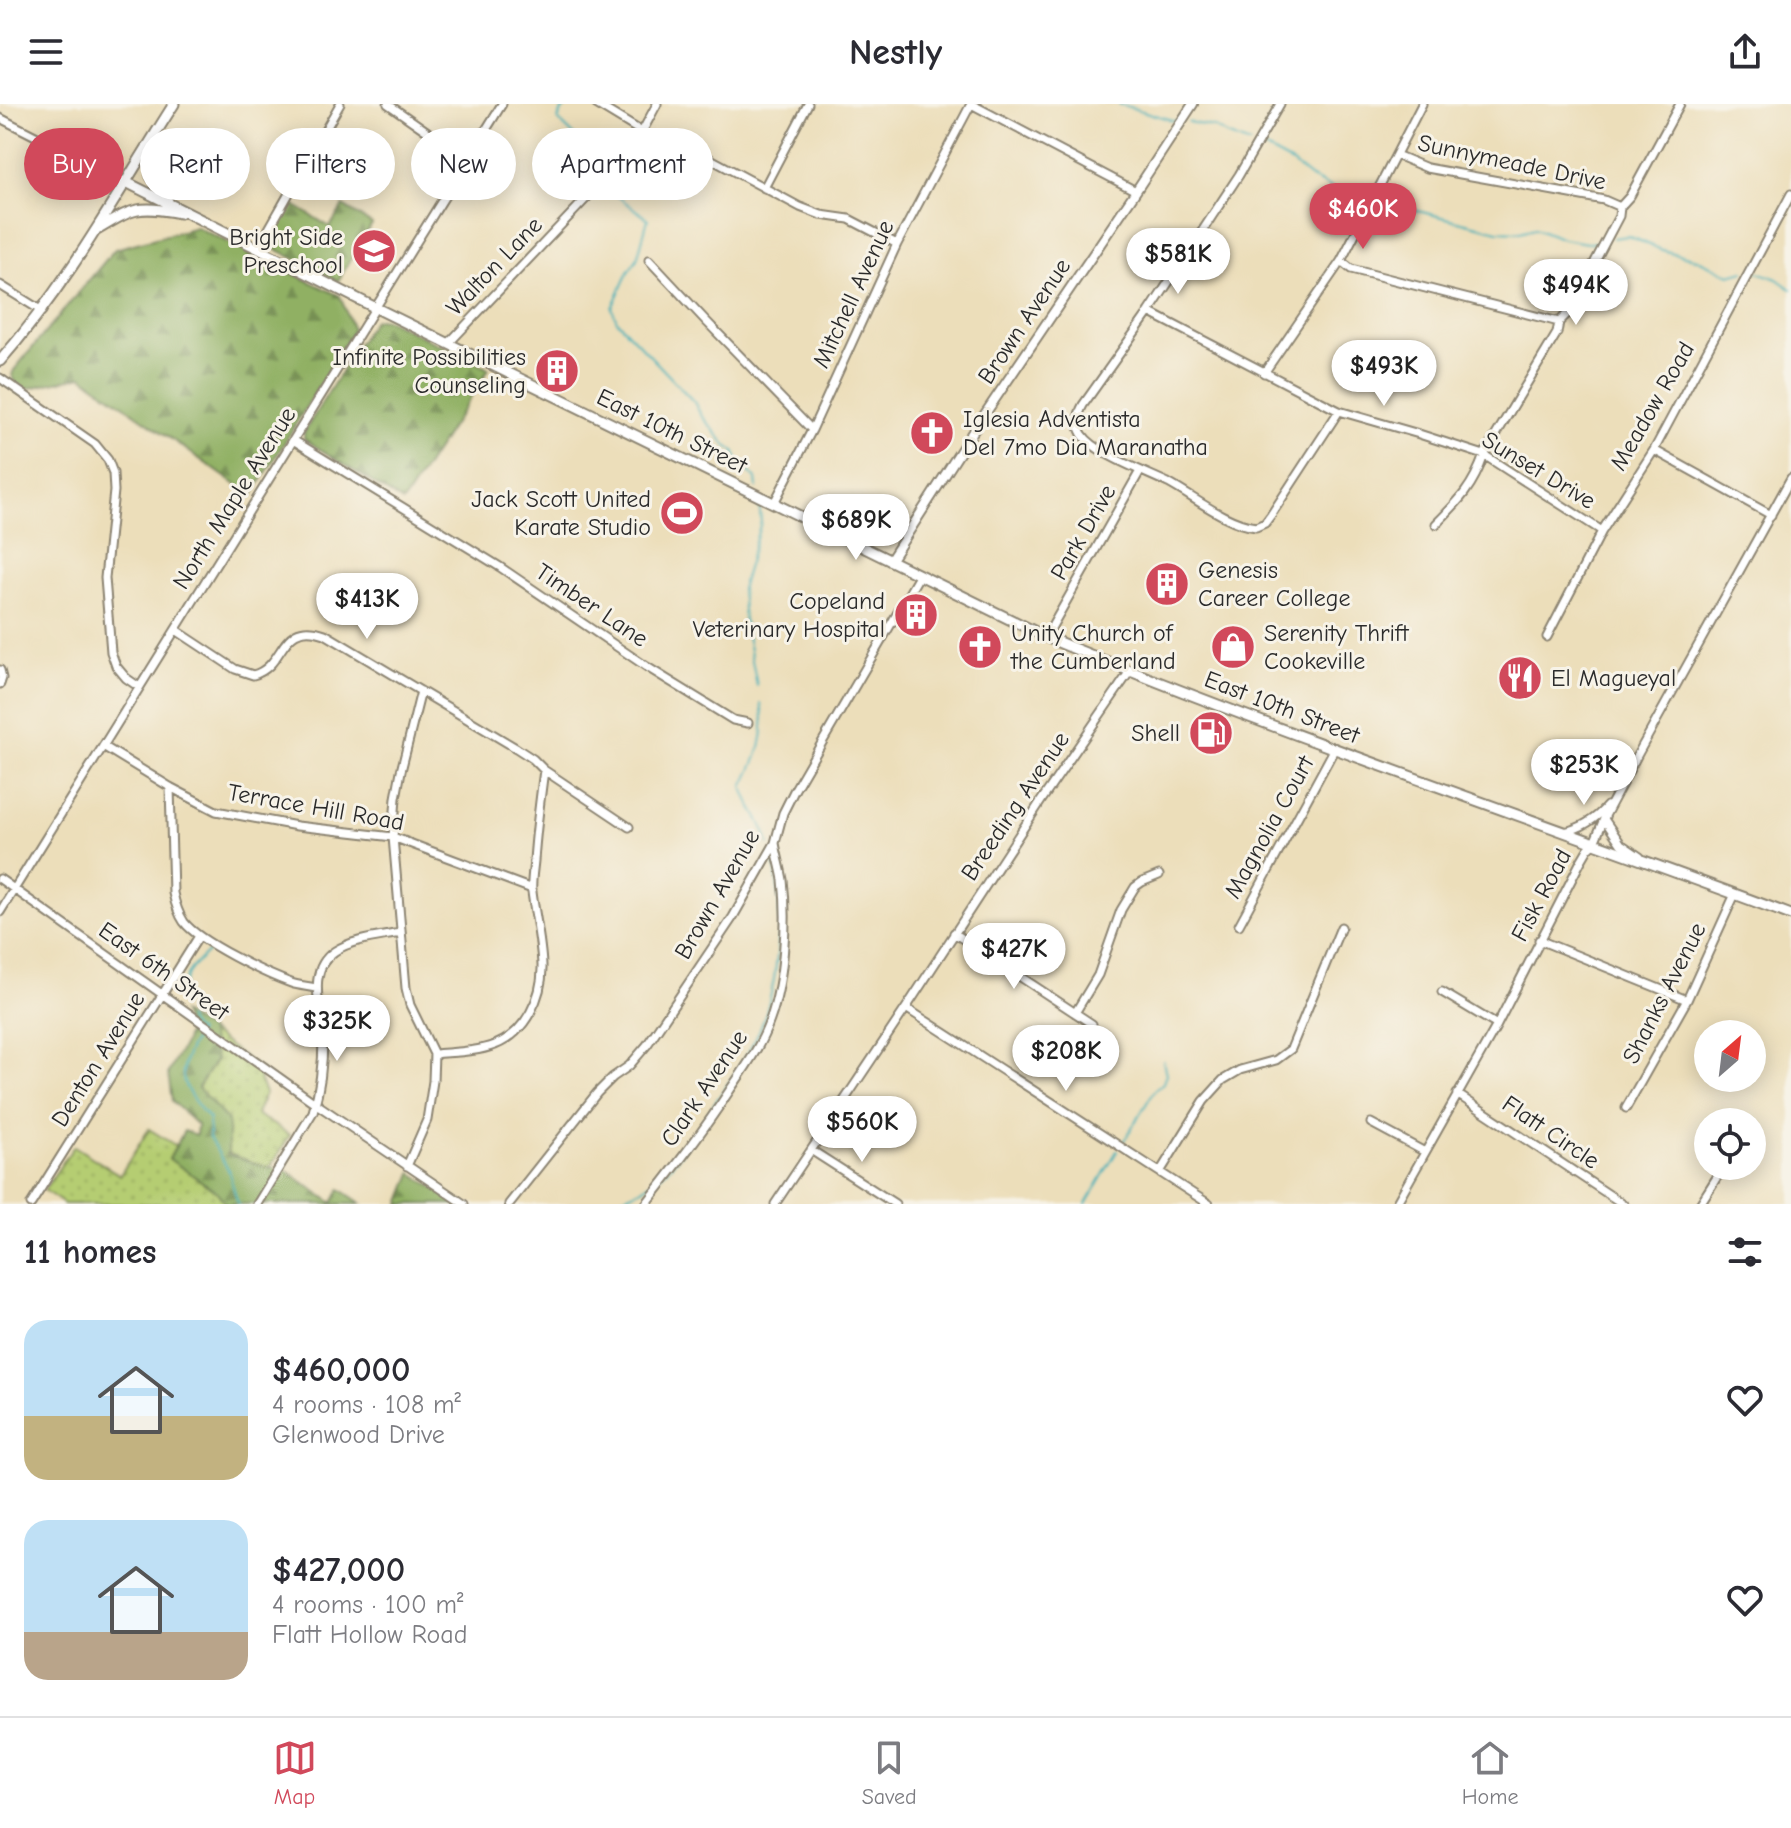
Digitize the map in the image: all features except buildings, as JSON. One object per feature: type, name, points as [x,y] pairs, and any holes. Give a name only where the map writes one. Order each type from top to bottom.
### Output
[{"type":"main road","points":[[159,128],[174,104]]},
{"type":"main road","points":[[0,361],[68,274],[140,159]]},
{"type":"main road","name":"East 10th Street","points":[[126,182],[1046,637],[1335,748],[1791,915]]},
{"type":"main road","points":[[166,200],[169,204]]},
{"type":"main road","points":[[94,232],[135,209],[150,208],[192,215]]},
{"type":"street","points":[[258,248],[340,104]]},
{"type":"street","points":[[388,104],[422,128]]},
{"type":"street","name":"North Maple Avenue","points":[[487,128],[502,104]]},
{"type":"street","points":[[596,104],[635,128]]},
{"type":"street","name":"Walton Lane","points":[[644,128],[657,104]]},
{"type":"street","points":[[764,188],[808,104]]},
{"type":"street","points":[[971,104],[1136,191]]},
{"type":"street","name":"Mitchell Avenue","points":[[774,503],[812,430],[897,244],[971,104]]},
{"type":"street","name":"Brown Avenue","points":[[890,561],[1193,104]]},
{"type":"street","name":"Park Drive","points":[[1046,637],[1140,471],[1091,444],[1081,433],[1079,413],[1239,175],[1280,104]]},
{"type":"street","points":[[1264,373],[1341,261],[1422,104]]},
{"type":"street","points":[[1436,524],[1469,489],[1484,455],[1557,333],[1559,322],[1568,313],[1619,216],[1620,207],[1630,196],[1680,104]]},
{"type":"street","name":"East 10th Street","points":[[0,118],[126,182]]},
{"type":"street","name":"Sunnymeade Drive","points":[[1396,155],[1427,168],[1604,200],[1620,207]]},
{"type":"street","points":[[713,160],[800,207],[821,215],[849,219],[897,244]]},
{"type":"street","name":"Meadow Road","points":[[1547,637],[1602,531],[1654,450],[1791,194]]},
{"type":"street","name":"North Maple Avenue","points":[[0,912],[442,200]]},
{"type":"street","name":"Walton Lane","points":[[449,343],[585,200]]},
{"type":"street","points":[[649,260],[812,430]]},
{"type":"street","points":[[1341,261],[1351,269],[1559,322]]},
{"type":"street","points":[[0,285],[42,311]]},
{"type":"street","name":"Sunset Drive","points":[[1149,312],[1339,411],[1484,455],[1602,531]]},
{"type":"street","points":[[0,378],[95,444],[108,460],[113,473],[114,491],[105,578],[111,652],[116,666],[139,687]]},
{"type":"street","points":[[1140,471],[1237,522],[1256,527],[1265,523],[1271,515],[1339,411]]},
{"type":"street","name":"Timber Lane","points":[[293,440],[500,567],[647,667],[733,720],[748,723]]},
{"type":"street","points":[[1654,450],[1771,515]]},
{"type":"street","name":"Fisk Road","points":[[1396,1204],[1497,1025],[1581,861],[1594,843],[1614,798],[1791,478]]},
{"type":"street","name":"Brown Avenue","points":[[509,1204],[597,1093],[629,1066],[647,1045],[733,917],[775,843],[783,813],[795,789],[919,576]]},
{"type":"street","points":[[176,630],[235,669],[253,675],[267,669],[297,631],[306,629],[325,634],[516,748],[629,827]]},
{"type":"street","points":[[0,670],[0,684]]},
{"type":"street","name":"Breeding Avenue","points":[[775,1204],[1130,671]]},
{"type":"street","points":[[407,1166],[427,1120],[434,1054],[410,1005],[406,988],[393,837],[396,798],[421,691]]},
{"type":"street","name":"Terrace Hill Road","points":[[103,746],[216,811],[297,826],[393,837],[532,889]]},
{"type":"street","name":"Magnolia Court","points":[[1239,925],[1335,748]]},
{"type":"street","points":[[434,1054],[475,1051],[497,1044],[513,1034],[534,1005],[541,986],[542,966],[532,889],[544,770]]},
{"type":"street","points":[[170,787],[173,893],[182,920],[199,936],[251,965],[293,984],[316,988]]},
{"type":"street","points":[[1563,832],[1591,821],[1614,798]]},
{"type":"street","points":[[1604,819],[1621,844],[1652,864]]},
{"type":"street","name":"Clark Avenue","points":[[646,1204],[719,1107],[761,1043],[771,1017],[783,948],[785,912],[783,878],[775,843]]},
{"type":"street","points":[[1075,1013],[1098,975],[1121,910],[1135,887],[1159,875]]},
{"type":"street","name":"East 6th Street","points":[[0,879],[315,1103],[464,1204]]},
{"type":"street","name":"Shanks Avenue","points":[[1626,1108],[1687,1000],[1735,894]]},
{"type":"street","points":[[1160,1172],[1204,1101],[1223,1080],[1240,1070],[1276,1060],[1291,1049],[1341,927]]},
{"type":"street","points":[[257,1204],[313,1112],[321,1075],[323,1038],[316,988],[322,968],[335,951],[352,943],[400,933]]},
{"type":"street","points":[[954,933],[1092,1024]]},
{"type":"street","name":"Denton Avenue","points":[[31,1204],[199,936]]},
{"type":"street","points":[[1539,940],[1687,1000]]},
{"type":"street","points":[[1442,992],[1497,1025]]},
{"type":"street","points":[[906,1008],[1209,1204]]},
{"type":"street","name":"Flatt Circle","points":[[1457,1094],[1623,1204]]},
{"type":"street","points":[[1371,1123],[1425,1152]]},
{"type":"street","points":[[811,1150],[895,1204]]},
{"type":"street","points":[[1700,1204],[1715,1180]]},
{"type":"green space","points":[[288,201],[330,227],[343,206],[372,224],[338,281],[264,243]]},
{"type":"green space","points":[[196,227],[340,296],[353,330],[252,496],[82,376],[26,389],[16,383],[12,375],[115,249]]},
{"type":"green space","points":[[380,319],[388,320],[489,369],[403,502],[304,439],[304,432],[370,325]]},
{"type":"green space","points":[[182,1013],[209,1031],[216,1059],[198,1088],[228,1121],[228,1154],[285,1170],[333,1203],[340,1189],[362,1204],[226,1204],[217,1192],[169,1159],[184,1131],[196,1135],[197,1125],[172,1101],[168,1073],[188,1030]]},
{"type":"green space","points":[[209,1031],[263,1071],[259,1079],[265,1093],[256,1114],[290,1135],[270,1168],[228,1154],[197,1088],[216,1060]]},
{"type":"green space","points":[[149,1129],[176,1146],[170,1159],[217,1192],[226,1204],[64,1204],[44,1190],[74,1146],[120,1175]]},
{"type":"green space","points":[[412,1173],[458,1204],[400,1204]]},
{"type":"waterway","points":[[566,128],[558,120],[568,104]]},
{"type":"waterway","points":[[1119,104],[1175,121]]},
{"type":"waterway","points":[[1188,122],[1213,127],[1250,144]]},
{"type":"waterway","points":[[1262,147],[1292,163],[1311,178],[1365,201]]},
{"type":"waterway","points":[[623,200],[648,219],[637,259],[612,308],[617,321],[694,402],[701,415],[756,479],[757,488]]},
{"type":"waterway","points":[[1378,201],[1498,231],[1520,232],[1535,228],[1563,239],[1599,242]]},
{"type":"waterway","points":[[1613,238],[1628,236],[1696,259],[1730,275],[1744,271]]},
{"type":"waterway","points":[[1756,271],[1777,279],[1791,289]]},
{"type":"waterway","points":[[757,686],[741,589],[761,522],[759,503]]},
{"type":"waterway","points":[[761,703],[762,737],[743,787],[769,844]]},
{"type":"waterway","points":[[605,1204],[643,1188],[670,1166],[755,1040],[767,1010],[776,968],[779,899],[773,859]]},
{"type":"waterway","points":[[185,1003],[185,980],[209,951]]},
{"type":"waterway","points":[[188,1018],[198,1033],[185,1059],[183,1078],[191,1097],[209,1119],[209,1138],[228,1169],[238,1204]]},
{"type":"waterway","points":[[1124,1141],[1154,1091],[1163,1083],[1166,1074],[1163,1061]]},
{"type":"waterway","points":[[1086,1204],[1117,1151]]},
{"type":"place","name":"Bright Side Preschool","points":[[374,251]]},
{"type":"place","name":"Infinite Possibilities Counseling","points":[[557,371]]},
{"type":"place","name":"Iglesia Adventista Del 7mo Dia Maranatha","points":[[932,433]]},
{"type":"place","name":"Jack Scott United Karate Studio","points":[[682,513]]},
{"type":"place","name":"Genesis Career College","points":[[1167,584]]},
{"type":"place","name":"Copeland Veterinary Hospital","points":[[916,615]]},
{"type":"place","name":"Unity Church of the Cumberland","points":[[980,647]]},
{"type":"place","name":"Serenity Thrift Cookeville","points":[[1233,647]]},
{"type":"place","name":"El Magueyal","points":[[1520,678]]},
{"type":"place","name":"Shell","points":[[1211,733]]}]
